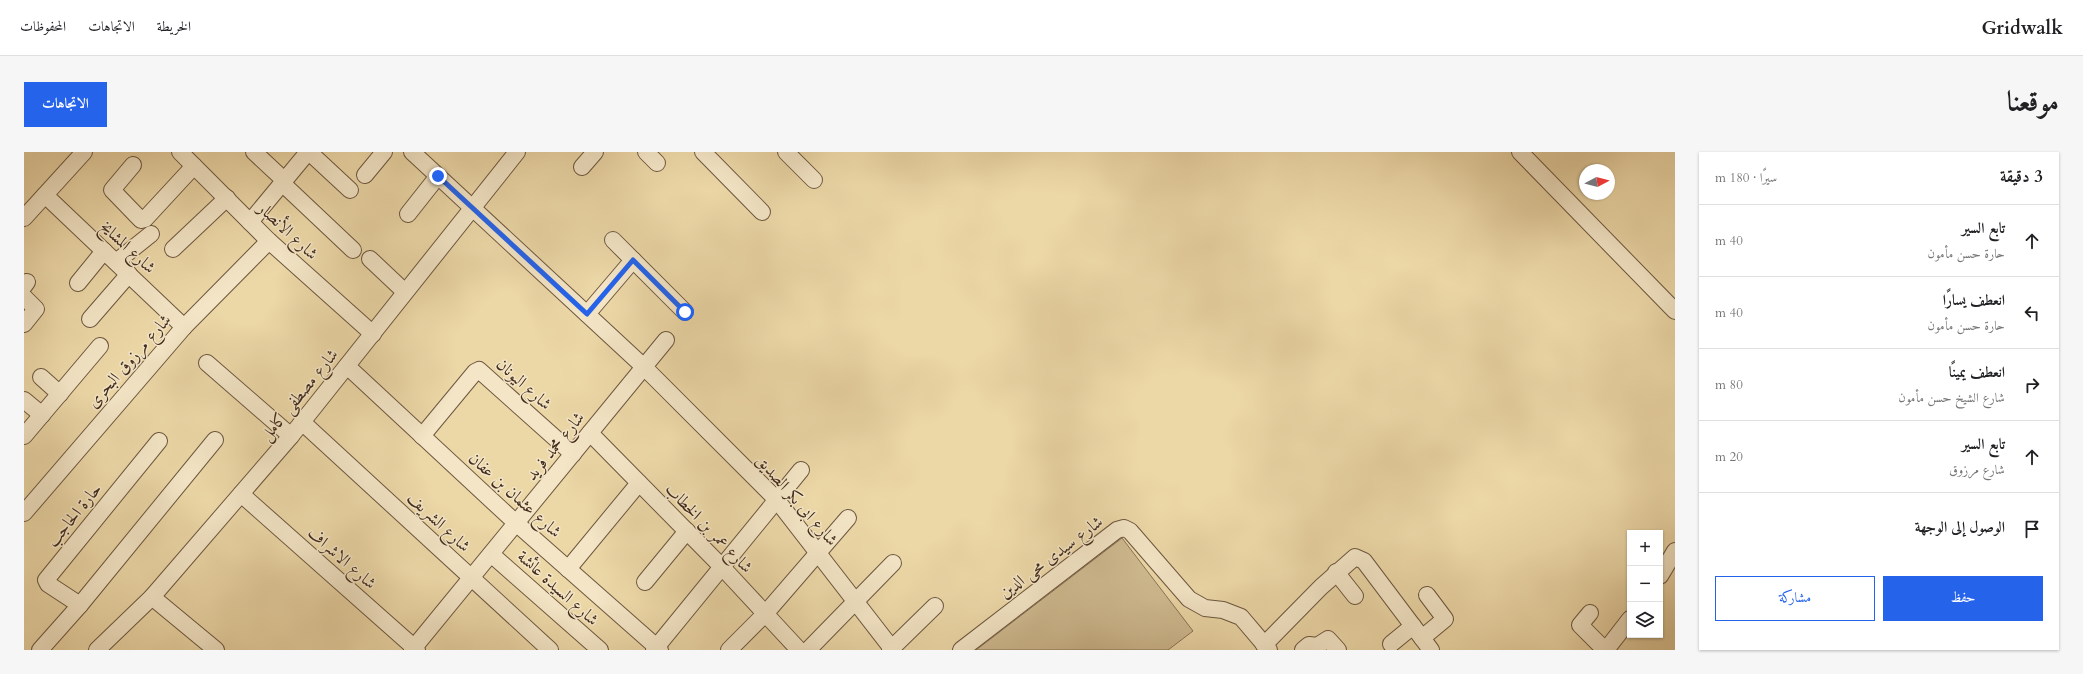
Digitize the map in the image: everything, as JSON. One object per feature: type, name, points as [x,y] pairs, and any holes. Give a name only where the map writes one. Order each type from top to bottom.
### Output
[{"type":"street","points":[[24,218],[84,152]]},
{"type":"street","name":"شارع الأنصار","points":[[180,152],[269,240],[373,334]]},
{"type":"street","points":[[254,152],[353,250]]},
{"type":"street","points":[[365,175],[384,152]]},
{"type":"street","name":"شارع ابى بكر الصديق","points":[[412,152],[644,367],[776,499],[818,551],[891,649]]},
{"type":"street","name":"شارع مصطفى كامل","points":[[97,650],[152,597],[291,436],[517,152]]},
{"type":"street","points":[[582,167],[595,152]]},
{"type":"street","points":[[703,152],[762,212]]},
{"type":"street","points":[[786,152],[814,180]]},
{"type":"street","points":[[1520,152],[1675,311]]},
{"type":"street","points":[[250,222],[283,182],[301,154],[350,190]]},
{"type":"street","points":[[133,165],[112,190],[141,220],[145,219],[194,166]]},
{"type":"street","points":[[408,214],[438,176]]},
{"type":"street","name":"شارع المشايخ","points":[[45,195],[184,327]]},
{"type":"street","points":[[173,249],[226,198]]},
{"type":"street","points":[[116,262],[151,234]]},
{"type":"street","name":"شارع مرزوق البحرى","points":[[24,513],[184,327],[269,240]]},
{"type":"street","points":[[613,240],[685,312]]},
{"type":"street","points":[[78,283],[104,251]]},
{"type":"street","points":[[370,259],[405,292]]},
{"type":"street","points":[[587,314],[633,260]]},
{"type":"street","points":[[90,318],[129,274]]},
{"type":"street","points":[[24,324],[36,309],[25,288]]},
{"type":"street","name":"شارع محمد فريد","points":[[414,649],[666,340]]},
{"type":"street","points":[[24,436],[100,346]]},
{"type":"street","points":[[207,363],[291,436]]},
{"type":"street","name":"شارع عثمان بن عفان","points":[[347,366],[516,523],[658,649]]},
{"type":"street","name":"شارع اليونان","points":[[422,436],[475,372],[479,370],[573,454]]},
{"type":"street","points":[[40,377],[60,394]]},
{"type":"street","points":[[24,400],[42,415]]},
{"type":"street","name":"شارع الشريف","points":[[302,422],[550,650]]},
{"type":"street","name":"شارع عمر بن الخطاب","points":[[590,433],[722,567],[799,650]]},
{"type":"street","points":[[40,650],[80,605],[215,440]]},
{"type":"street","name":"حارة الحاجب","points":[[80,605],[48,584],[46,580],[159,441]]},
{"type":"street","points":[[658,649],[776,499],[801,470]]},
{"type":"street","points":[[568,569],[638,483]]},
{"type":"street","name":"شارع الاشراف","points":[[241,494],[414,649]]},
{"type":"street","points":[[729,650],[765,614],[848,518]]},
{"type":"street","name":"شارع سيدى محى الدين","points":[[961,650],[1118,530],[1124,528],[1130,531],[1189,599],[1205,608],[1223,610],[1240,617],[1266,647]]},
{"type":"street","points":[[645,582],[686,532]]},
{"type":"street","points":[[1663,571],[1675,551]]},
{"type":"street","name":"شارع السيدة عائشة","points":[[491,554],[600,650]]},
{"type":"street","points":[[1266,647],[1336,572],[1355,558],[1364,561],[1422,638]]},
{"type":"street","points":[[808,650],[893,563]]},
{"type":"street","points":[[1336,572],[1355,596]]},
{"type":"street","points":[[1391,644],[1422,638],[1445,619],[1427,595]]},
{"type":"street","points":[[152,597],[216,650]]},
{"type":"street","points":[[891,649],[935,606]]},
{"type":"street","points":[[1590,613],[1580,625],[1606,650],[1627,623]]},
{"type":"street","points":[[1303,650],[1309,645],[1317,646],[1328,639],[1338,650]]},
{"type":"shaded area","points":[[1122,538],[1193,631],[1168,650],[976,650]]},
{"type":"route","points":[[438,176],[587,314],[633,260],[685,312]]}]
